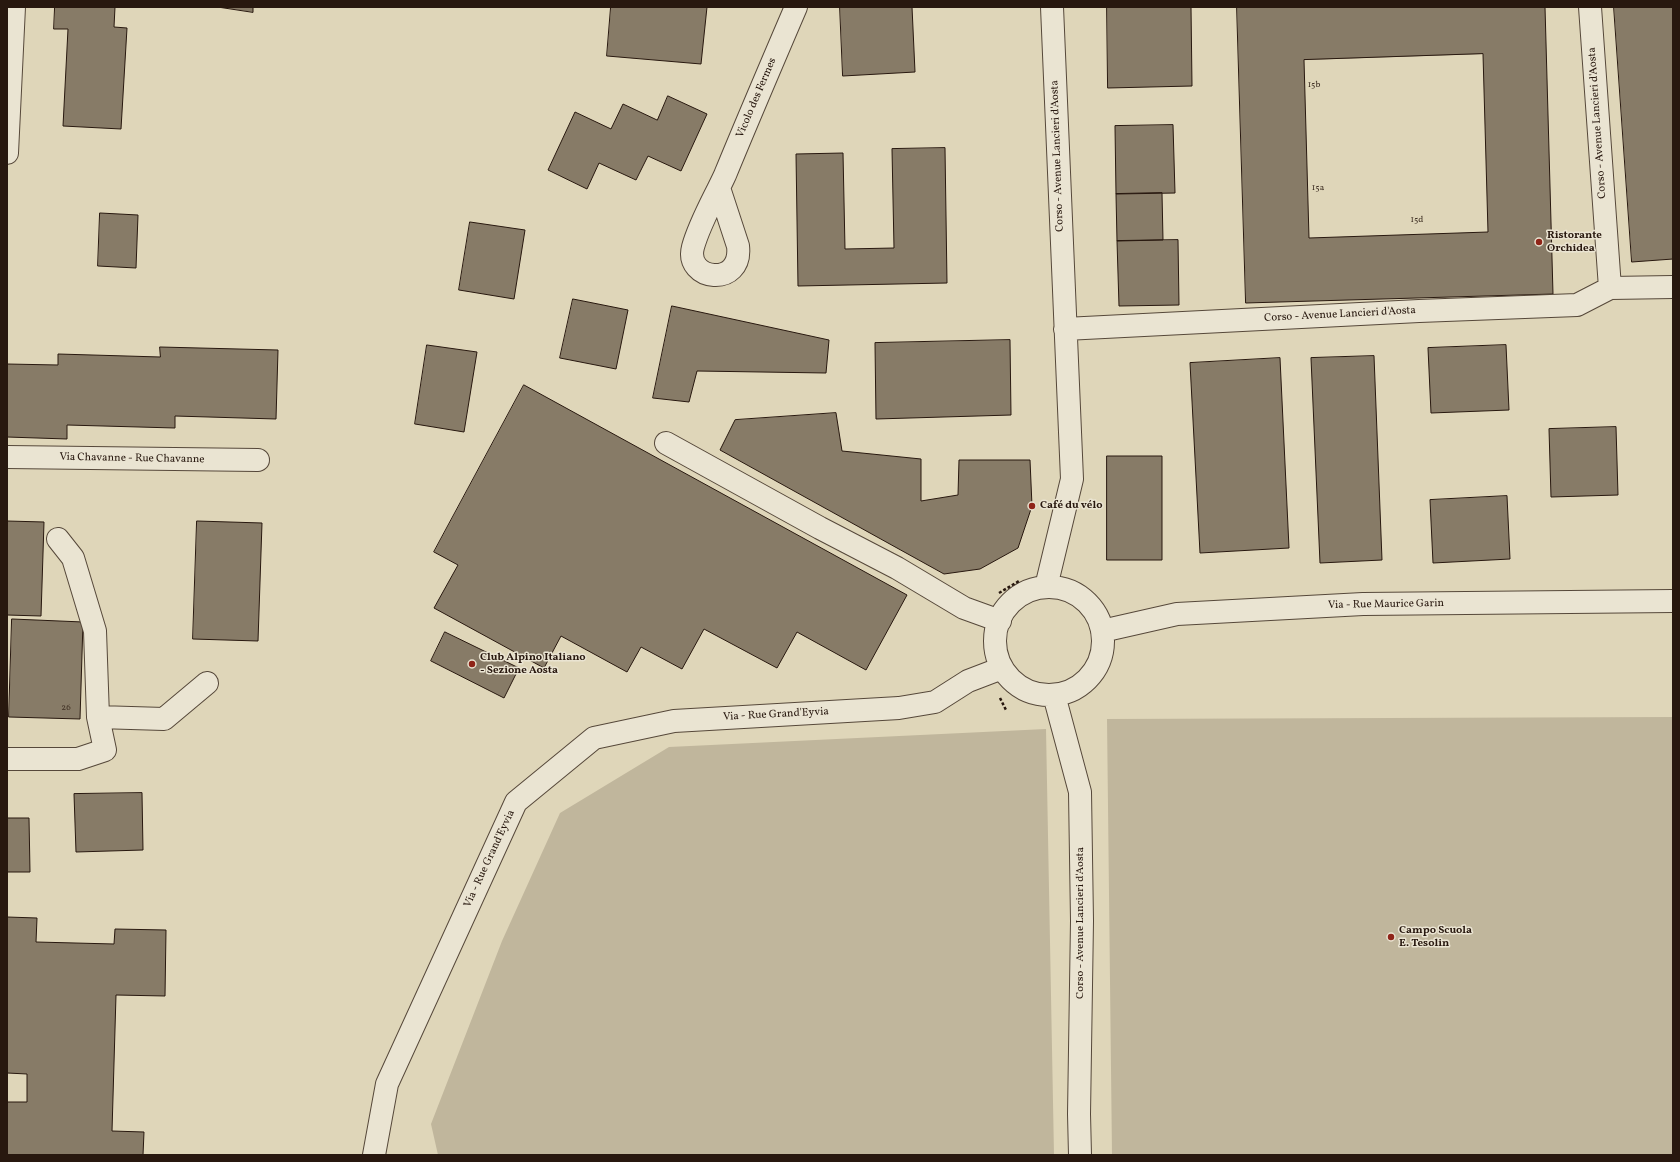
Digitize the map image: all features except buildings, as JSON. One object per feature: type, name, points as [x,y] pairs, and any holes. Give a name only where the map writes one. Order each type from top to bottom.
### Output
[{"type":"street","points":[[7,153],[14,7]]},
{"type":"street","name":"Vicolo des Fermes","points":[[719,188],[796,7]]},
{"type":"street","name":"Corso - Avenue Lancieri d'Aosta","points":[[1046,587],[1072,479],[1052,7]]},
{"type":"street","name":"Corso - Avenue Lancieri d'Aosta","points":[[1590,7],[1610,288]]},
{"type":"street","name":"Corso - Avenue Lancieri d'Aosta","points":[[1065,329],[1419,311],[1577,306],[1610,288],[1673,287]]},
{"type":"street","points":[[666,443],[820,528],[897,568],[964,608],[1000,621]]},
{"type":"street","name":"Via Chavanne - Rue Chavanne","points":[[7,457],[258,460]]},
{"type":"street","points":[[7,759],[78,759],[105,750],[98,717],[96,631],[73,558],[58,539]]},
{"type":"street","points":[[1046,587],[1059,588],[1072,592],[1083,599],[1093,609],[1099,620],[1102,631],[1103,650],[1098,664],[1088,679],[1076,688],[1054,695],[1037,694],[1024,689],[1014,682],[1002,668],[998,658],[995,640],[997,629],[1004,612],[1015,599],[1031,590],[1046,587]]},
{"type":"street","name":"Via - Rue Maurice Garin","points":[[1102,631],[1177,614],[1364,604],[1673,601]]},
{"type":"street","name":"Via - Rue Grand'Eyvia","points":[[374,1155],[387,1084],[516,802],[594,738],[674,721],[899,708],[935,702],[968,681],[1002,668]]},
{"type":"street","points":[[98,717],[164,719],[207,683]]},
{"type":"street","name":"Corso - Avenue Lancieri d'Aosta","points":[[1054,695],[1080,792],[1082,921],[1079,1114],[1080,1155]]},
{"type":"shaded area","name":"Campo Scuola E. Tesolin","points":[[1673,717],[1673,1155],[1112,1155],[1107,719]]},
{"type":"shaded area","points":[[1046,729],[1054,1155],[438,1155],[431,1124],[502,941],[560,813],[669,747]]},
{"type":"place","name":"Ristorante Orchidea","points":[[1539,242]]},
{"type":"place","name":"Café du vélo","points":[[1032,506]]},
{"type":"place","name":"Club Alpino Italiano - Sezione Aosta","points":[[472,664]]},
{"type":"place","name":"Campo Scuola E. Tesolin","points":[[1391,937]]}]
